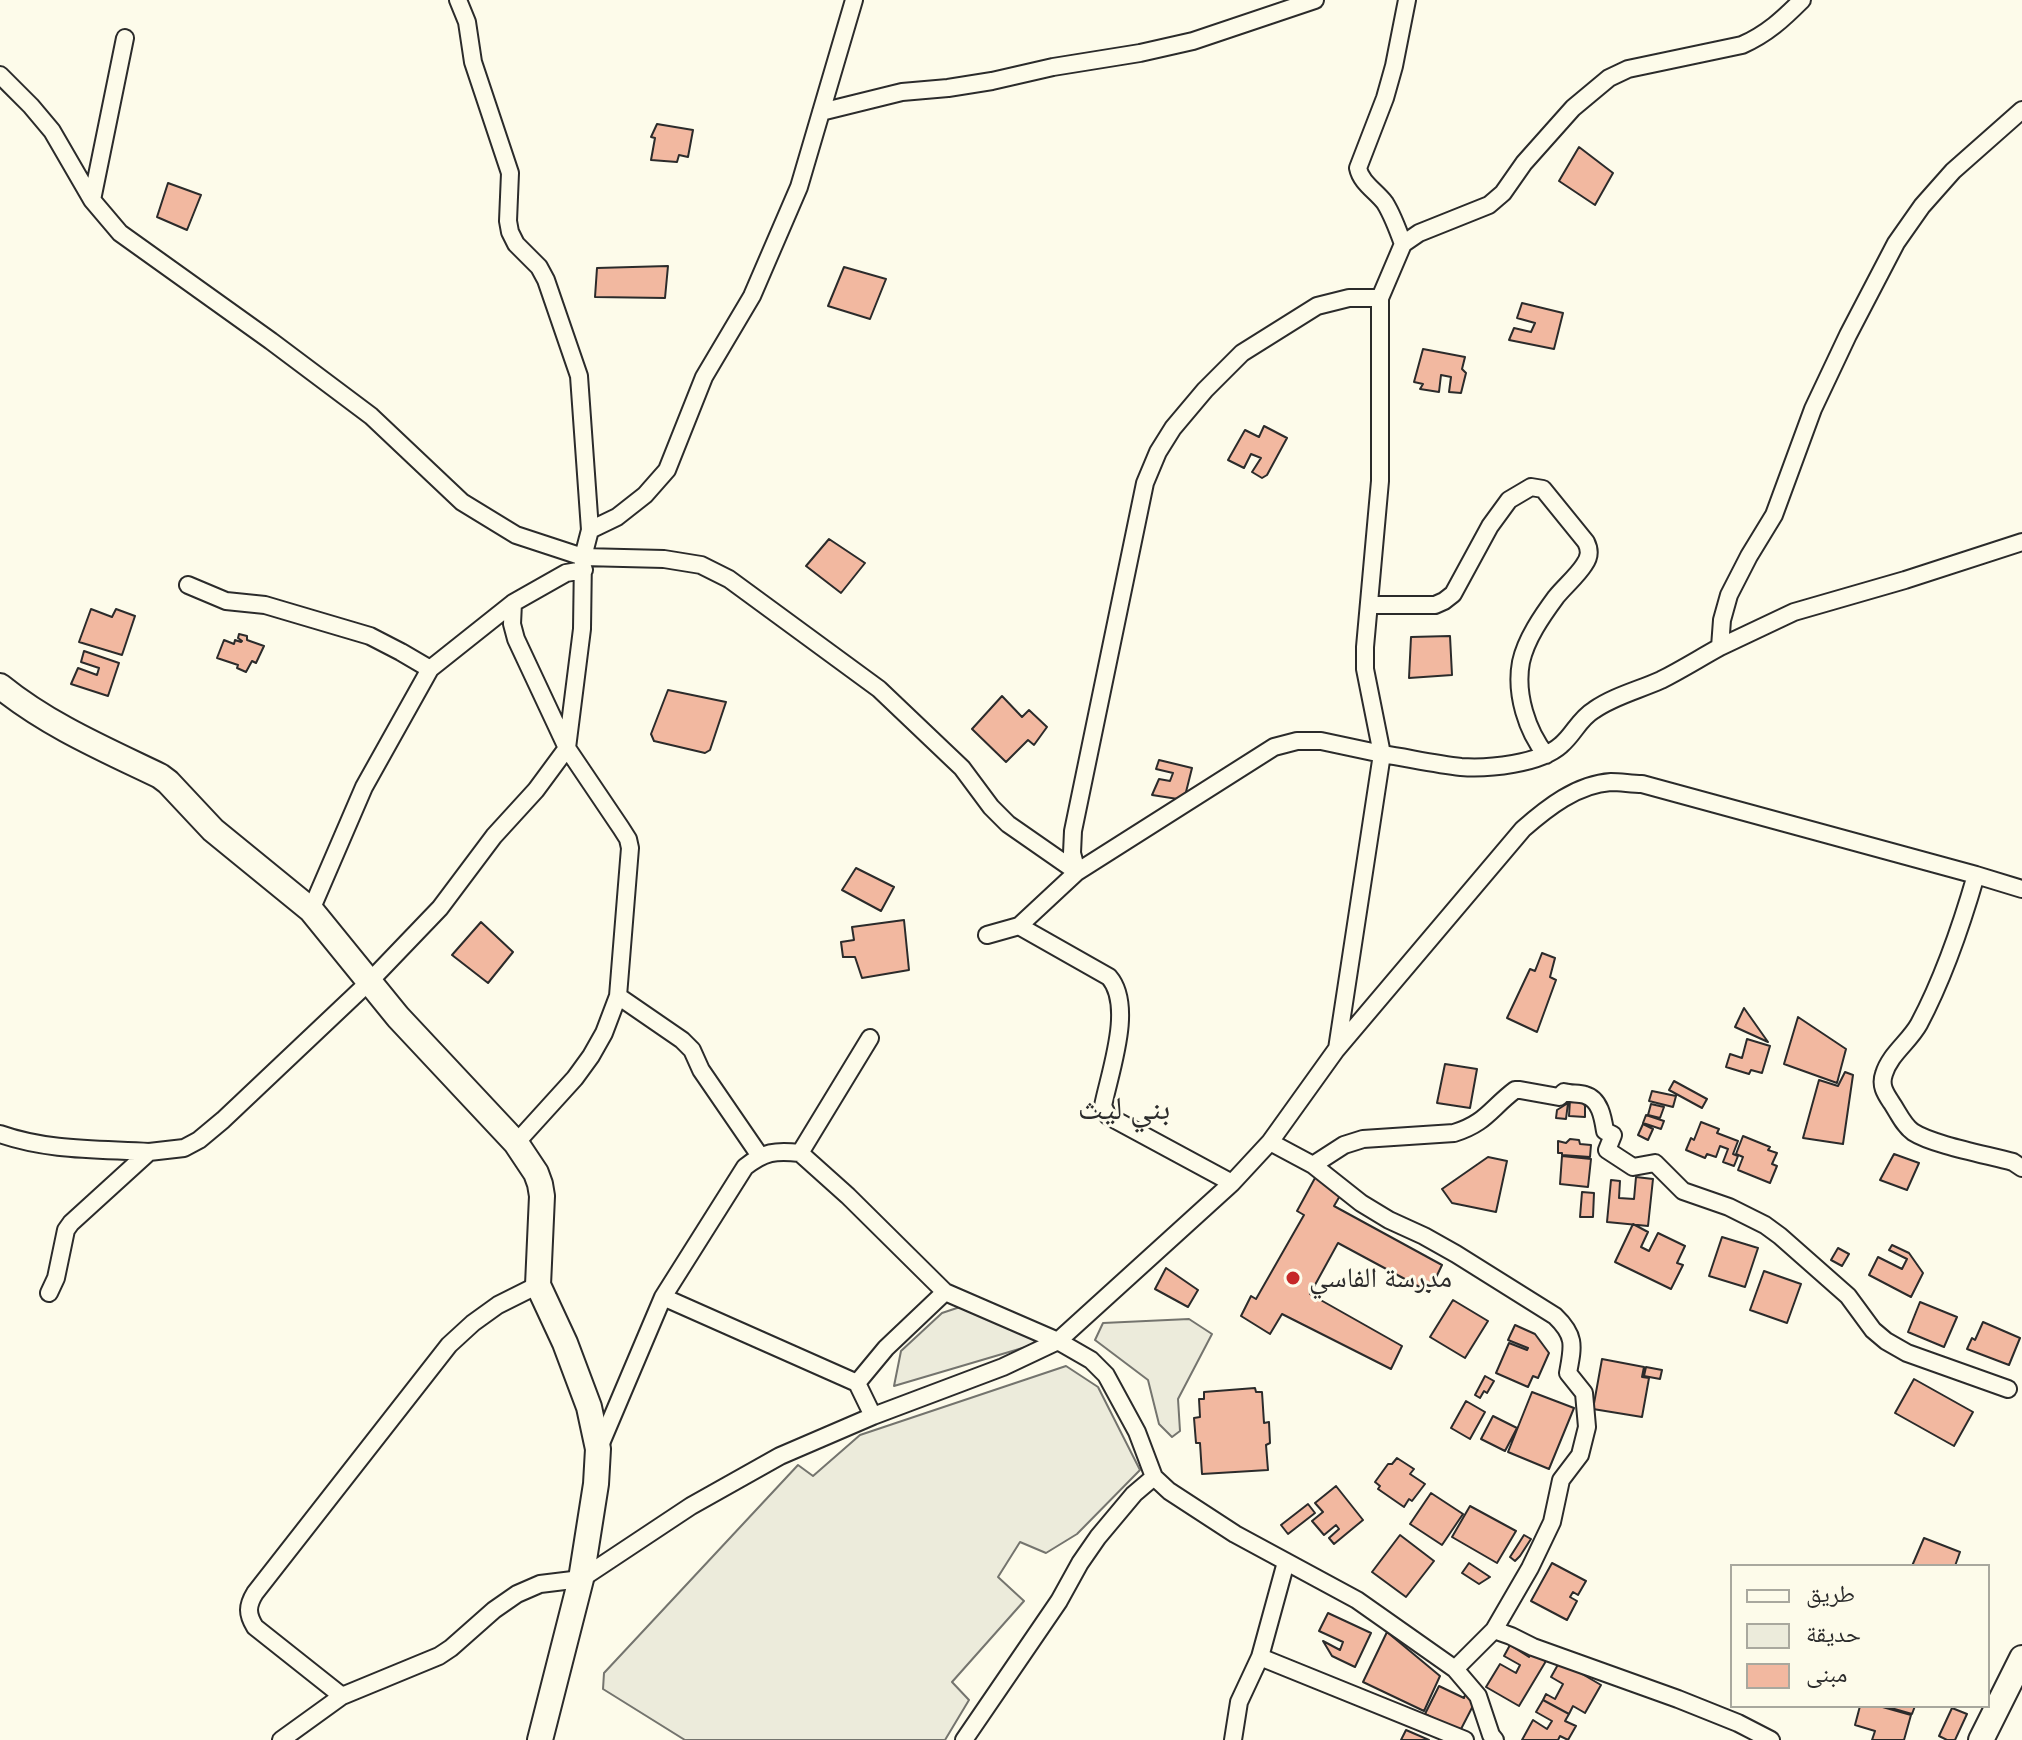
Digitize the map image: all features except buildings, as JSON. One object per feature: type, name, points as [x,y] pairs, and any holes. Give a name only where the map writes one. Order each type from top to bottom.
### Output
[{"type":"street","points":[[0,1134],[47,1146],[149,1152],[184,1148],[199,1140],[370,981],[440,908],[494,836],[536,790],[567,748],[582,629],[583,564],[590,530],[579,376],[546,280],[510,232],[508,162],[473,62],[467,22],[458,0]]},
{"type":"street","points":[[590,530],[617,517],[645,495],[667,470],[704,377],[752,296],[799,187],[854,0]]},
{"type":"street","points":[[821,112],[902,92],[978,83],[1193,41],[1315,0]]},
{"type":"street","points":[[1403,244],[1389,210],[1360,176],[1358,168],[1385,98],[1407,0]]},
{"type":"street","points":[[1336,1050],[1382,754],[1365,669],[1365,647],[1380,481],[1380,298],[1403,244],[1419,233],[1489,205],[1503,193],[1524,163],[1573,108],[1609,78],[1628,69],[1751,41],[1775,27],[1802,0]]},
{"type":"street","points":[[92,200],[125,38]]},
{"type":"street","points":[[0,75],[52,131],[92,200],[120,233],[371,416],[462,502],[516,535],[583,564]]},
{"type":"street","points":[[1720,647],[1722,620],[1729,595],[1774,515],[1813,409],[1896,243],[1922,206],[1953,171],[2022,110]]},
{"type":"street","points":[[1077,872],[1072,853],[1073,831],[1145,483],[1158,452],[1173,428],[1205,390],[1242,353],[1317,306],[1349,298],[1380,298]]},
{"type":"street","points":[[1369,605],[1435,605],[1444,601],[1453,594],[1490,526],[1509,500],[1531,487],[1543,489],[1589,548],[1585,563],[1541,618],[1526,645],[1521,663],[1520,684],[1527,720],[1536,743],[1546,755]]},
{"type":"street","points":[[987,935],[1019,926],[1077,872],[1274,747],[1297,741],[1321,741],[1463,767],[1528,761],[1561,746],[1582,718],[1610,700],[1661,680],[1720,647],[1794,612],[2022,542]]},
{"type":"street","points":[[311,910],[364,787],[430,669],[513,603],[583,564],[664,559],[701,565],[729,579],[879,689],[962,768],[1008,824],[1077,872]]},
{"type":"street","points":[[188,585],[226,601],[265,605],[370,636],[430,669]]},
{"type":"street","points":[[513,603],[512,624],[516,639],[567,748],[628,839],[630,848],[618,996],[604,1033],[575,1078],[516,1143]]},
{"type":"street","points":[[0,686],[32,711],[64,730],[160,776],[213,830],[311,910],[398,1017],[516,1143],[536,1173],[540,1184],[541,1217],[538,1285],[565,1343],[589,1407],[598,1449],[596,1484],[581,1579],[540,1740]]},
{"type":"street","points":[[281,1740],[342,1696],[439,1656],[517,1594],[540,1584],[581,1579],[691,1506],[780,1456],[873,1416],[1003,1367],[1058,1341],[1232,1183],[1270,1142],[1336,1050],[1523,829],[1551,804],[1586,788],[1609,782],[1642,784],[2022,889]]},
{"type":"street","points":[[1976,875],[1954,947],[1933,997],[1911,1038],[1889,1062],[1882,1085],[1913,1131],[1933,1140],[2013,1162],[2022,1168]]},
{"type":"street","points":[[1019,926],[1109,977],[1114,983],[1121,1010],[1103,1106],[1108,1116],[1232,1183]]},
{"type":"street","points":[[618,996],[692,1050],[701,1070],[760,1156]]},
{"type":"street","points":[[800,1153],[870,1038]]},
{"type":"street","points":[[1313,1165],[1353,1141],[1454,1133],[1466,1129],[1485,1118],[1515,1090],[1559,1097],[1564,1092],[1585,1095],[1594,1099],[1603,1116],[1605,1131],[1613,1135],[1607,1150],[1633,1167],[1655,1163],[1683,1191],[1729,1207],[1765,1225],[1848,1296],[1873,1330],[1886,1341],[1907,1353],[2008,1389]]},
{"type":"street","points":[[1270,1142],[1313,1165],[1361,1203],[1456,1254],[1555,1316],[1572,1337],[1568,1373],[1584,1393],[1587,1427],[1580,1455],[1561,1480],[1552,1522],[1542,1545],[1494,1630],[1455,1669]]},
{"type":"street","points":[[49,1293],[56,1278],[66,1230],[149,1152]]},
{"type":"street","points":[[598,1449],[663,1297],[745,1167],[760,1156],[773,1152],[800,1153],[945,1292],[1058,1341],[1091,1360],[1106,1375],[1137,1432],[1154,1477],[1200,1512],[1357,1600],[1455,1669],[1478,1696],[1495,1740]]},
{"type":"street","points":[[342,1696],[255,1627],[249,1616],[249,1603],[449,1345],[498,1305],[538,1285]]},
{"type":"street","points":[[857,1383],[886,1348],[945,1292]]},
{"type":"street","points":[[663,1297],[857,1383],[873,1416]]},
{"type":"street","points":[[964,1740],[1059,1601],[1098,1537],[1134,1494],[1154,1477]]},
{"type":"street","points":[[1233,1740],[1239,1702],[1260,1657],[1286,1562]]},
{"type":"street","points":[[1494,1630],[1678,1699],[1771,1740]]},
{"type":"street","points":[[1260,1657],[1465,1740]]},
{"type":"street","points":[[1981,1740],[2022,1658]]},
{"type":"green space","points":[[963,1306],[1053,1339],[894,1386],[901,1351],[942,1313]]},
{"type":"green space","points":[[1189,1319],[1212,1334],[1178,1399],[1180,1431],[1172,1437],[1159,1424],[1148,1380],[1095,1340],[1103,1323]]},
{"type":"green space","points":[[1066,1366],[1098,1387],[1140,1470],[1077,1534],[1046,1553],[1020,1542],[998,1577],[1024,1601],[952,1682],[969,1700],[945,1740],[685,1740],[603,1689],[604,1673],[798,1465],[813,1476],[860,1435]]},
{"type":"place","name":"مدرسة الفاسي","points":[[1293,1278]]},
{"type":"district","name":"بني ليث","points":[[1124,1109]]}]
